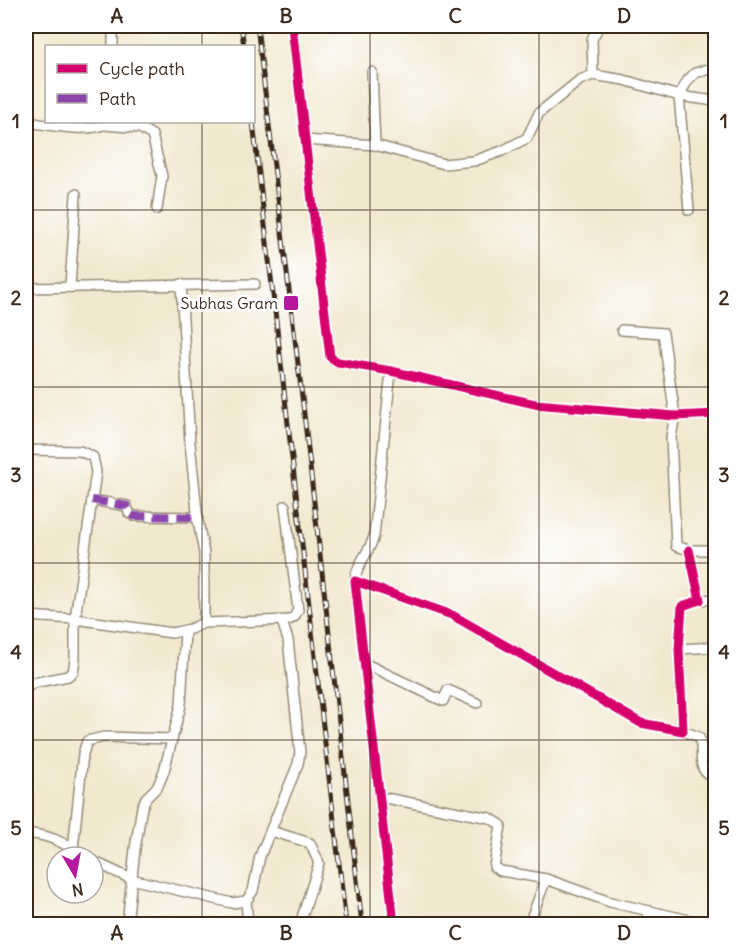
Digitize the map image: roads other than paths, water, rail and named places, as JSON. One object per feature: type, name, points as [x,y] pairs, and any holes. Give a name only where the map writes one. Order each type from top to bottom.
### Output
[{"type":"street","points":[[113,26],[113,45]]},
{"type":"street","points":[[292,26],[330,357],[338,362],[391,371],[536,404],[675,416],[716,414]]},
{"type":"street","points":[[593,75],[592,39],[599,26]]},
{"type":"street","points":[[689,210],[679,96],[695,73],[716,67]]},
{"type":"street","points":[[372,72],[375,145]]},
{"type":"street","points":[[305,140],[375,145],[444,164],[474,161],[502,151],[527,138],[539,113],[580,80],[593,75],[624,80],[679,96],[716,103]]},
{"type":"street","points":[[26,122],[90,129],[107,123],[140,128],[152,135],[162,176],[157,209]]},
{"type":"street","points":[[70,287],[76,194]]},
{"type":"street","points":[[182,284],[190,443],[204,553],[204,623]]},
{"type":"street","points":[[26,288],[255,284]]},
{"type":"street","points":[[622,330],[663,333],[675,416],[671,437],[676,546],[689,550],[716,550]]},
{"type":"street","points":[[391,371],[374,536],[372,546],[356,572],[355,581],[394,924]]},
{"type":"street","points":[[26,688],[33,683],[68,676],[73,672],[75,619],[96,472],[93,457],[80,451],[27,448]]},
{"type":"street","points":[[92,500],[127,506],[129,513],[134,516],[198,517]]},
{"type":"street","points":[[26,616],[75,619],[172,633],[204,623],[289,620],[294,617],[297,610],[285,506]]},
{"type":"street","points":[[689,550],[700,600]]},
{"type":"street","points":[[355,581],[452,615],[641,723],[683,731],[699,737],[702,743],[702,768],[707,776],[716,778]]},
{"type":"street","points":[[683,731],[679,649],[682,606],[700,600],[716,599]]},
{"type":"street","points":[[248,924],[246,901],[253,891],[260,856],[298,764],[300,752],[288,640],[282,621]]},
{"type":"street","points":[[127,924],[142,807],[146,798],[158,786],[164,771],[181,705],[185,630]]},
{"type":"street","points":[[679,649],[716,647]]},
{"type":"street","points":[[364,663],[442,701],[448,690],[477,703]]},
{"type":"street","points":[[74,845],[83,754],[87,741],[104,737],[172,739]]},
{"type":"street","points":[[380,797],[490,818],[501,825],[494,867],[501,871],[546,879],[610,902],[706,924]]},
{"type":"street","points":[[270,831],[310,843],[319,863],[300,924]]},
{"type":"street","points":[[26,834],[38,833],[66,845]]},
{"type":"street","points":[[105,867],[131,879],[232,903],[246,901]]},
{"type":"street","points":[[529,924],[546,879]]},
{"type":"street","points":[[647,924],[650,911]]},
{"type":"railway","points":[[241,26],[244,45]]},
{"type":"railway","points":[[257,26],[362,924]]},
{"type":"railway","points":[[253,123],[346,924]]},
{"type":"place","name":"Subhas Gram","points":[[291,303]]}]
